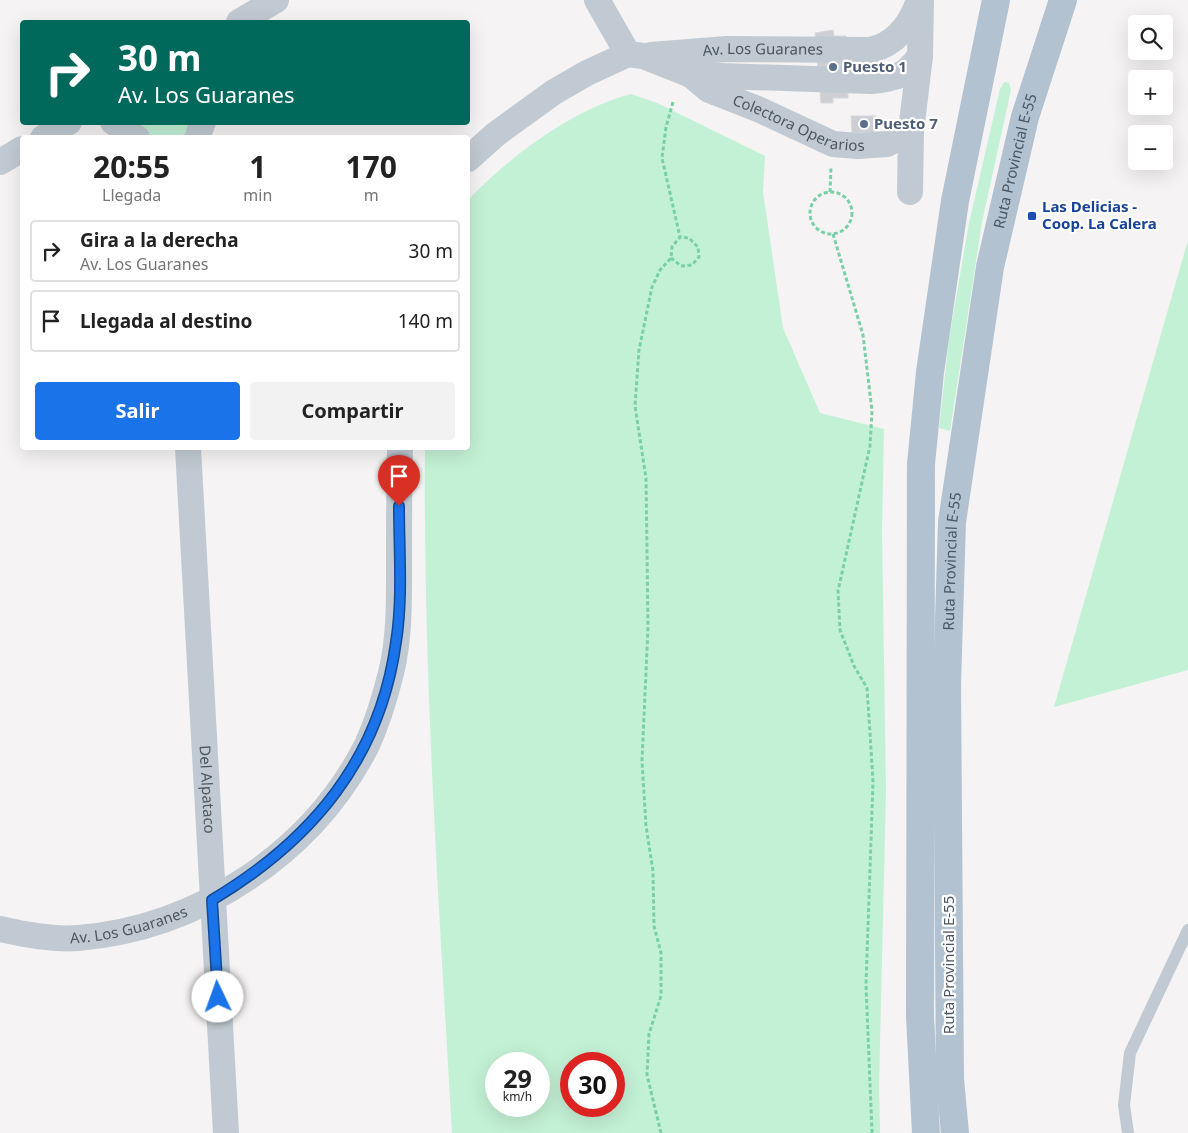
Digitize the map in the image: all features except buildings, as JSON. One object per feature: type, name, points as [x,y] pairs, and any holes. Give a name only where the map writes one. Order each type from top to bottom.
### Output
[{"type":"main road","name":"Ruta Provincial E-55","points":[[926,1133],[920,1016],[921,464],[930,372],[955,201],[996,0]]},
{"type":"main road","name":"Ruta Provincial E-55","points":[[955,1133],[950,1079],[948,684],[952,522],[990,266],[1025,117],[1063,0]]},
{"type":"main road","points":[[950,1079],[970,1116],[972,1133]]},
{"type":"street","points":[[241,20],[276,0]]},
{"type":"street","points":[[270,20],[285,0]]},
{"type":"street","points":[[597,0],[636,55]]},
{"type":"street","points":[[910,192],[911,131],[920,56],[920,0]]},
{"type":"street","name":"Av. Los Guaranes","points":[[470,157],[496,134],[554,92],[587,73],[636,55],[727,49],[871,50],[883,47],[896,38],[908,24],[920,0]]},
{"type":"street","name":"Av. Los Guaranes","points":[[636,55],[692,74],[871,81],[893,79],[910,69],[920,56]]},
{"type":"street","name":"Colectora Operarios","points":[[692,74],[709,90],[760,110],[833,144],[858,146],[887,144],[911,131]]},
{"type":"street","points":[[48,135],[64,125]]},
{"type":"street","points":[[118,125],[132,135]]},
{"type":"street","points":[[0,162],[20,150]]},
{"type":"street","name":"Del Alpataco","points":[[188,450],[226,1133]]},
{"type":"street","name":"Av. Los Guaranes","points":[[0,929],[50,938],[97,936],[169,919],[212,900],[253,875],[307,828],[347,778],[367,744],[384,699],[396,641],[399,604],[400,450]]},
{"type":"lane","points":[[1128,1133],[1124,1105],[1130,1053],[1188,930]]},
{"type":"path","points":[[673,102],[666,127],[662,158],[680,237]]},
{"type":"path","points":[[830,192],[837,193],[849,202],[852,215],[846,228],[833,234],[820,231],[815,226],[810,214],[810,208],[818,196],[830,192]]},
{"type":"path","points":[[833,234],[863,335],[872,411],[870,446],[838,591],[840,630],[854,666],[867,688],[871,742],[873,782],[866,985],[872,1133]]},
{"type":"path","points":[[661,1133],[647,1075],[649,1034],[661,996],[661,953],[654,926],[653,871],[646,826],[642,761],[648,627],[646,478],[635,406],[639,350],[652,287],[660,270],[671,258],[672,247],[680,237]]},
{"type":"path","points":[[671,258],[681,266],[692,265],[699,257],[698,247],[694,242],[689,238],[680,237]]},
{"type":"green space","points":[[1004,82],[1009,83],[1011,90],[982,222],[950,431],[939,428],[949,339],[969,223],[1000,89]]},
{"type":"green space","points":[[631,94],[657,103],[765,156],[763,192],[783,328],[820,413],[884,429],[882,531],[886,791],[879,1087],[880,1133],[452,1133],[429,705],[425,450],[470,450],[470,198],[522,152],[543,136],[609,101]]},
{"type":"green space","points":[[129,125],[194,125],[190,135],[146,135]]},
{"type":"green space","points":[[1188,240],[1188,670],[1054,707]]},
{"type":"place","name":"Puesto 1","points":[[833,67]]},
{"type":"place","name":"Puesto 7","points":[[864,124]]},
{"type":"place","name":"Las Delicias - Coop. La Calera","points":[[1032,216]]},
{"type":"route","points":[[218,997],[212,900],[253,875],[281,853],[307,828],[347,778],[367,744],[384,699],[396,641],[399,604],[399,506]]}]
